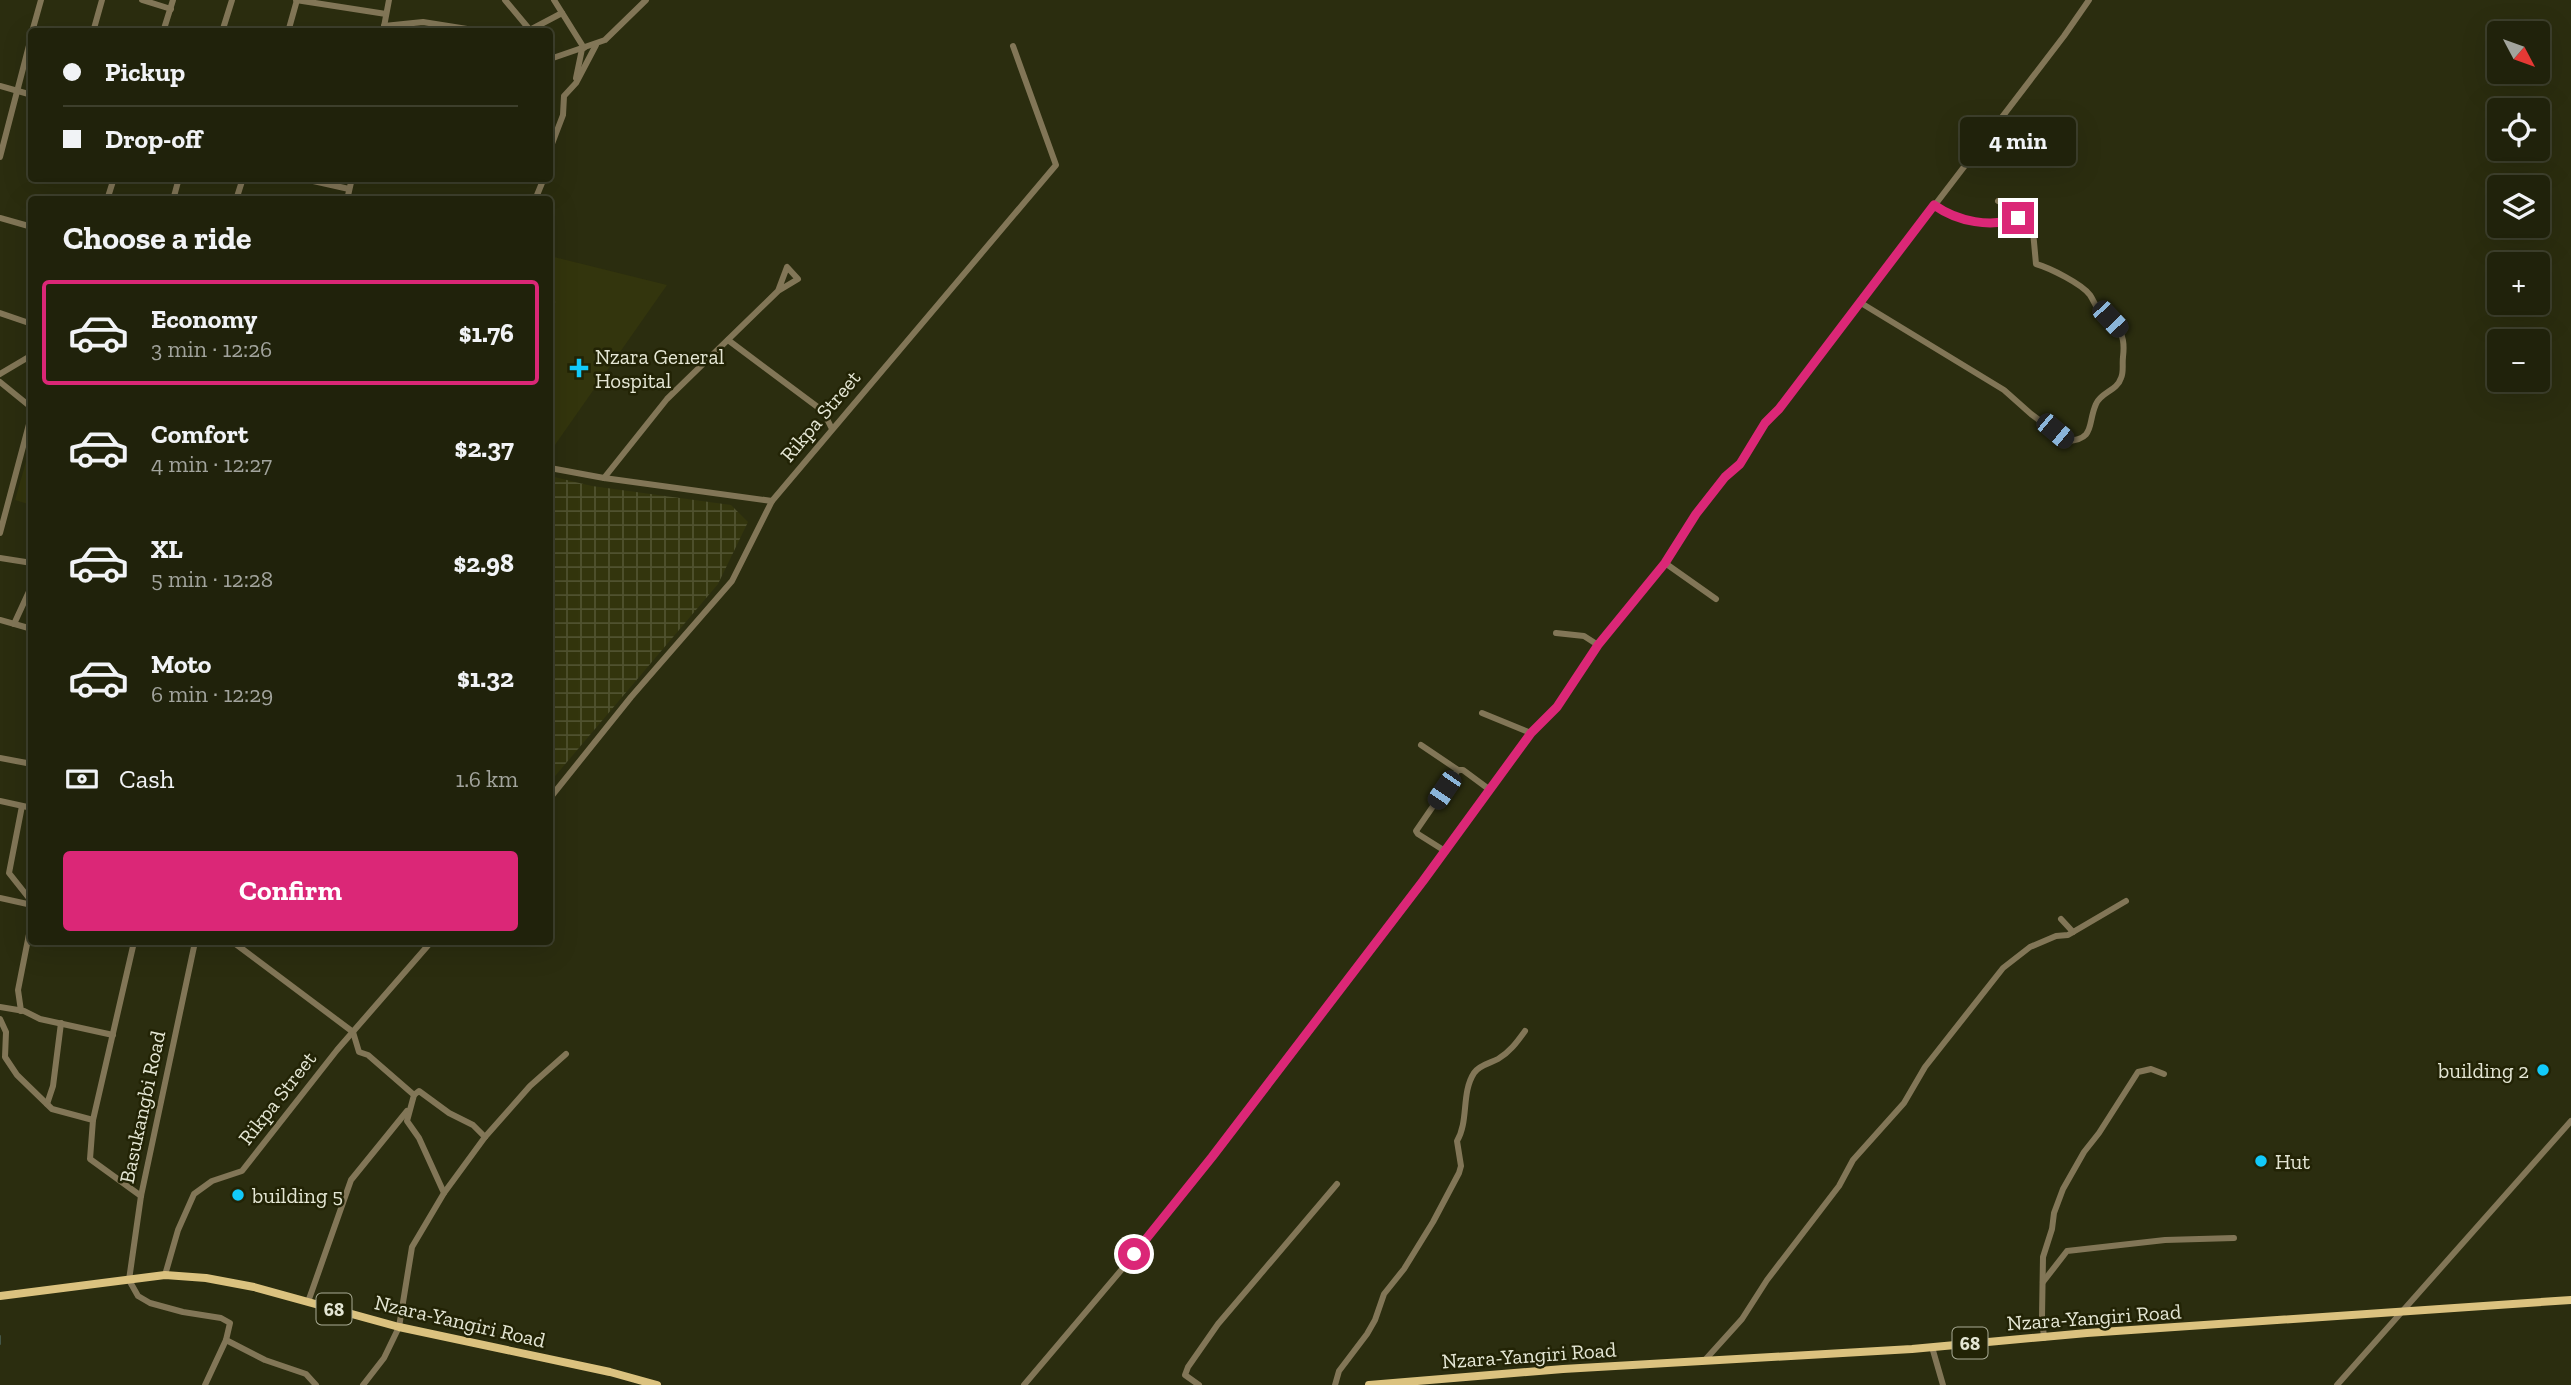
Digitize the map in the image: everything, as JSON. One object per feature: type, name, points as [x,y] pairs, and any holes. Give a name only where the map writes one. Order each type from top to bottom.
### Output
[{"type":"main road","name":"Nzara-Yangiri Road","points":[[4,1296],[165,1275],[206,1278],[399,1327],[610,1372],[657,1385]]},
{"type":"main road","name":"Nzara-Yangiri Road","points":[[1368,1385],[1563,1369],[1932,1347],[2571,1300]]},
{"type":"street","points":[[33,28],[41,0]]},
{"type":"street","points":[[94,28],[102,0]]},
{"type":"street","points":[[142,0],[170,9]]},
{"type":"street","points":[[164,28],[173,0]]},
{"type":"street","points":[[223,28],[232,0]]},
{"type":"street","points":[[289,28],[297,0],[386,14]]},
{"type":"street","points":[[384,28],[389,0]]},
{"type":"street","points":[[505,0],[526,28]]},
{"type":"street","points":[[553,58],[596,45],[614,34],[646,0]]},
{"type":"street","points":[[1024,1385],[1212,1157],[1445,851],[1531,733],[1557,707],[1598,645],[1665,563],[1696,514],[1725,477],[1740,464],[1765,423],[1779,409],[1861,303],[2089,0]]},
{"type":"street","points":[[558,1],[583,49],[576,83]]},
{"type":"street","points":[[534,28],[562,13]]},
{"type":"street","points":[[390,28],[423,22],[461,28]]},
{"type":"street","points":[[553,141],[563,115],[564,96],[576,83],[596,45]]},
{"type":"street","name":"Rikpa Street","points":[[553,794],[631,697],[732,581],[772,501],[1056,165],[1013,46]]},
{"type":"street","points":[[0,157],[28,48]]},
{"type":"street","points":[[0,86],[28,94]]},
{"type":"street","points":[[318,182],[349,189]]},
{"type":"street","points":[[348,196],[351,182]]},
{"type":"street","points":[[1861,303],[2004,390],[2067,441],[2082,439],[2088,434],[2098,400],[2117,387],[2123,376],[2125,346],[2122,333],[2100,313],[2090,294],[2070,278],[2062,277],[2048,266],[2036,264],[2033,231],[2018,218],[2014,208],[1998,201]]},
{"type":"street","points":[[1934,205],[1951,215],[1985,224],[2018,218]]},
{"type":"street","points":[[0,218],[28,227]]},
{"type":"street","points":[[604,478],[667,399],[778,291]]},
{"type":"street","points":[[0,313],[28,323]]},
{"type":"street","points":[[728,340],[823,411],[832,429]]},
{"type":"street","points":[[0,373],[28,357]]},
{"type":"street","points":[[0,382],[28,406]]},
{"type":"street","points":[[0,533],[28,425]]},
{"type":"street","points":[[553,469],[772,501]]},
{"type":"street","points":[[0,558],[28,562]]},
{"type":"street","points":[[1665,563],[1716,599]]},
{"type":"street","points":[[14,624],[28,594]]},
{"type":"street","points":[[0,620],[28,628]]},
{"type":"street","points":[[1556,633],[1584,636],[1598,645]]},
{"type":"street","points":[[1482,713],[1531,733]]},
{"type":"street","points":[[1421,745],[1490,790]]},
{"type":"street","points":[[0,758],[28,763]]},
{"type":"street","points":[[1445,851],[1416,831],[1458,770]]},
{"type":"street","points":[[0,801],[28,807]]},
{"type":"street","points":[[22,806],[9,873],[28,898]]},
{"type":"street","points":[[0,898],[28,902]]},
{"type":"street","points":[[1703,1362],[1742,1319],[1759,1291],[1839,1186],[1853,1160],[1904,1103],[1925,1067],[2003,968],[2030,947],[2073,932],[2108,909],[2126,901]]},
{"type":"street","points":[[2061,919],[2073,932]]},
{"type":"street","points":[[20,1010],[18,990],[28,939]]},
{"type":"street","points":[[133,945],[93,1120],[90,1158],[141,1196]]},
{"type":"street","name":"Basukangbi Road","points":[[129,1280],[141,1196],[194,945]]},
{"type":"street","points":[[237,945],[352,1032],[359,1052],[368,1055],[414,1095]]},
{"type":"street","name":"Rikpa Street","points":[[165,1275],[178,1230],[194,1194],[212,1181],[242,1171],[352,1032],[428,945]]},
{"type":"street","points":[[0,1007],[113,1035]]},
{"type":"street","points":[[0,1019],[6,1032],[5,1054],[10,1067],[56,1111],[93,1120]]},
{"type":"street","points":[[47,1104],[53,1086],[61,1023]]},
{"type":"street","points":[[1335,1385],[1339,1371],[1375,1320],[1384,1294],[1404,1269],[1460,1173],[1457,1141],[1464,1130],[1466,1099],[1473,1074],[1501,1057],[1515,1045],[1525,1031]]},
{"type":"street","points":[[364,1385],[384,1358],[399,1327],[412,1247],[444,1193],[485,1138],[530,1086],[566,1054]]},
{"type":"street","points":[[2044,1338],[2043,1257],[2054,1213],[2074,1168],[2138,1072],[2151,1069],[2164,1074]]},
{"type":"street","points":[[444,1193],[419,1138],[407,1121],[414,1095],[419,1091],[449,1113],[473,1125],[485,1138]]},
{"type":"street","points":[[309,1302],[351,1180],[409,1110]]},
{"type":"street","points":[[2337,1385],[2571,1121]]},
{"type":"street","points":[[1199,1385],[1185,1375],[1195,1356],[1218,1324],[1337,1184]]},
{"type":"street","points":[[2043,1282],[2067,1251],[2156,1241],[2234,1238]]},
{"type":"street","points":[[129,1280],[138,1296],[150,1303],[228,1321],[230,1326],[226,1340],[205,1385]]},
{"type":"street","points":[[226,1340],[265,1360],[306,1374],[316,1385]]},
{"type":"street","points":[[1932,1347],[1943,1385]]},
{"type":"shaded area","name":"Nzara General Hospital","points":[[553,257],[667,285],[553,448]]},
{"type":"shaded area","points":[[28,454],[28,504],[15,500]]},
{"type":"shaded area","points":[[553,477],[592,486],[731,505],[748,522],[718,584],[553,778]]},
{"type":"waterway","points":[[0,1336],[0,1344]]},
{"type":"place","name":"Nzara General Hospital","points":[[579,368]]},
{"type":"place","name":"building 2","points":[[2543,1070]]},
{"type":"place","name":"Hut","points":[[2261,1161]]},
{"type":"place","name":"building 5","points":[[238,1195]]},
{"type":"route","points":[[1134,1254],[1212,1157],[1423,881],[1531,733],[1557,707],[1598,645],[1665,563],[1696,514],[1725,477],[1740,464],[1765,423],[1779,409],[1934,205],[1951,215],[1985,224],[2018,218]]}]
